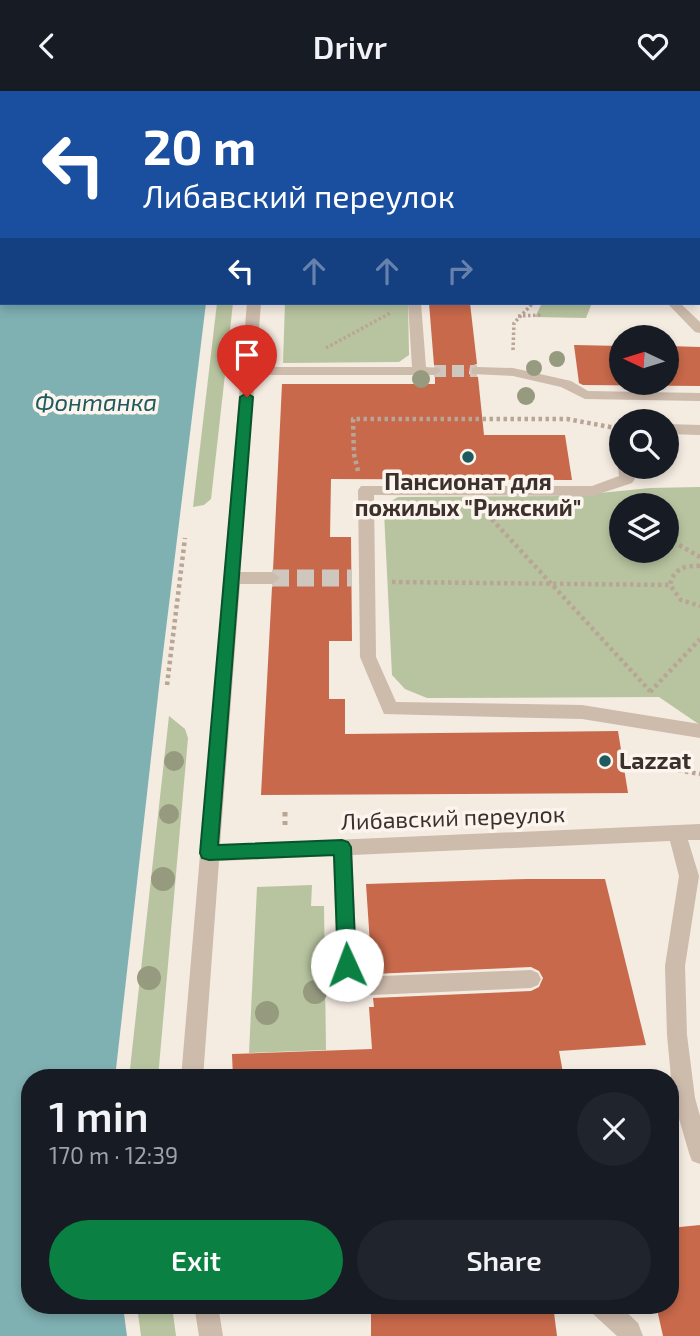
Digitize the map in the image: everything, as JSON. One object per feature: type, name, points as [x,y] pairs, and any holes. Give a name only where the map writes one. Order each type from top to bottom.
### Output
[{"type":"street","points":[[193,1069],[254,305]]},
{"type":"street","points":[[415,305],[418,371]]},
{"type":"street","points":[[677,307],[698,307]]},
{"type":"street","points":[[677,307],[700,329]]},
{"type":"street","points":[[249,371],[434,371]]},
{"type":"street","points":[[477,371],[513,372],[566,384],[585,395],[700,397]]},
{"type":"street","points":[[679,429],[700,430]]},
{"type":"street","points":[[626,479],[593,491],[366,490],[362,579],[368,657],[390,709],[582,712],[700,731]]},
{"type":"street","points":[[232,578],[272,578]]},
{"type":"street","name":"Либавский переулок","points":[[209,853],[700,832]]},
{"type":"street","points":[[677,833],[689,876],[674,966],[677,1035],[684,1098],[700,1153]]},
{"type":"street","points":[[342,847],[348,987],[531,979]]},
{"type":"street","points":[[207,1314],[211,1336]]},
{"type":"street","points":[[610,1314],[630,1331],[631,1336]]},
{"type":"path","points":[[513,372],[512,324],[531,305]]},
{"type":"path","points":[[286,371],[399,308]]},
{"type":"path","points":[[517,316],[542,315]]},
{"type":"path","points":[[366,490],[354,454],[353,419],[567,419],[609,427]]},
{"type":"path","points":[[465,490],[650,691]]},
{"type":"path","points":[[167,685],[185,538]]},
{"type":"path","points":[[679,545],[700,557]]},
{"type":"path","points":[[700,566],[684,566],[676,571],[671,577],[670,585],[681,600],[700,606]]},
{"type":"path","points":[[362,579],[670,585]]},
{"type":"path","points":[[625,719],[700,639]]},
{"type":"path","points":[[623,761],[700,774]]},
{"type":"green space","points":[[217,305],[233,305],[211,499],[204,505],[193,507]]},
{"type":"green space","points":[[285,305],[408,305],[409,355],[399,362],[283,363]]},
{"type":"green space","points":[[541,305],[591,305],[586,318],[535,317]]},
{"type":"green space","points":[[700,487],[700,725],[659,697],[427,698],[405,689],[392,675],[384,512],[388,503],[398,497],[570,496],[650,488]]},
{"type":"green space","points":[[169,716],[185,729],[188,738],[159,1069],[130,1069]]},
{"type":"green space","points":[[312,885],[311,906],[324,906],[326,1050],[249,1053],[257,887]]},
{"type":"green space","points":[[138,1314],[173,1314],[176,1336],[141,1336]]},
{"type":"water","name":"Фонтанка","points":[[0,305],[206,305],[116,1069],[21,1069],[21,1314],[124,1314],[127,1336],[0,1336]]},
{"type":"building","points":[[429,305],[470,305],[477,364],[470,366],[469,374],[478,377],[484,435],[565,435],[572,480],[331,479],[330,537],[351,537],[352,641],[329,641],[329,699],[345,699],[345,734],[618,731],[628,793],[261,795],[272,587],[283,578],[273,570],[282,384],[435,384],[435,377],[444,372],[441,367],[434,365]]},
{"type":"building","points":[[574,345],[609,346],[609,385],[579,383]]},
{"type":"building","points":[[679,346],[700,347],[700,386],[679,386]]},
{"type":"building","points":[[605,879],[646,1045],[559,1051],[562,1069],[233,1069],[232,1054],[372,1049],[369,1007],[374,1007],[373,998],[531,991],[539,987],[543,978],[539,971],[531,967],[372,974],[366,884]]},
{"type":"building","points":[[700,1225],[700,1336],[663,1336],[658,1314],[679,1314],[679,1227]]},
{"type":"building","points":[[371,1314],[554,1314],[557,1336],[371,1336]]},
{"type":"tunnel","points":[[434,371],[477,371]]},
{"type":"tunnel","points":[[272,578],[352,578]]},
{"type":"place","name":"Пансионат для пожилых \"Рижский\"","points":[[468,457]]},
{"type":"place","name":"Lazzat","points":[[605,761]]},
{"type":"route","points":[[247,397],[209,853],[342,847],[347,965]]}]
